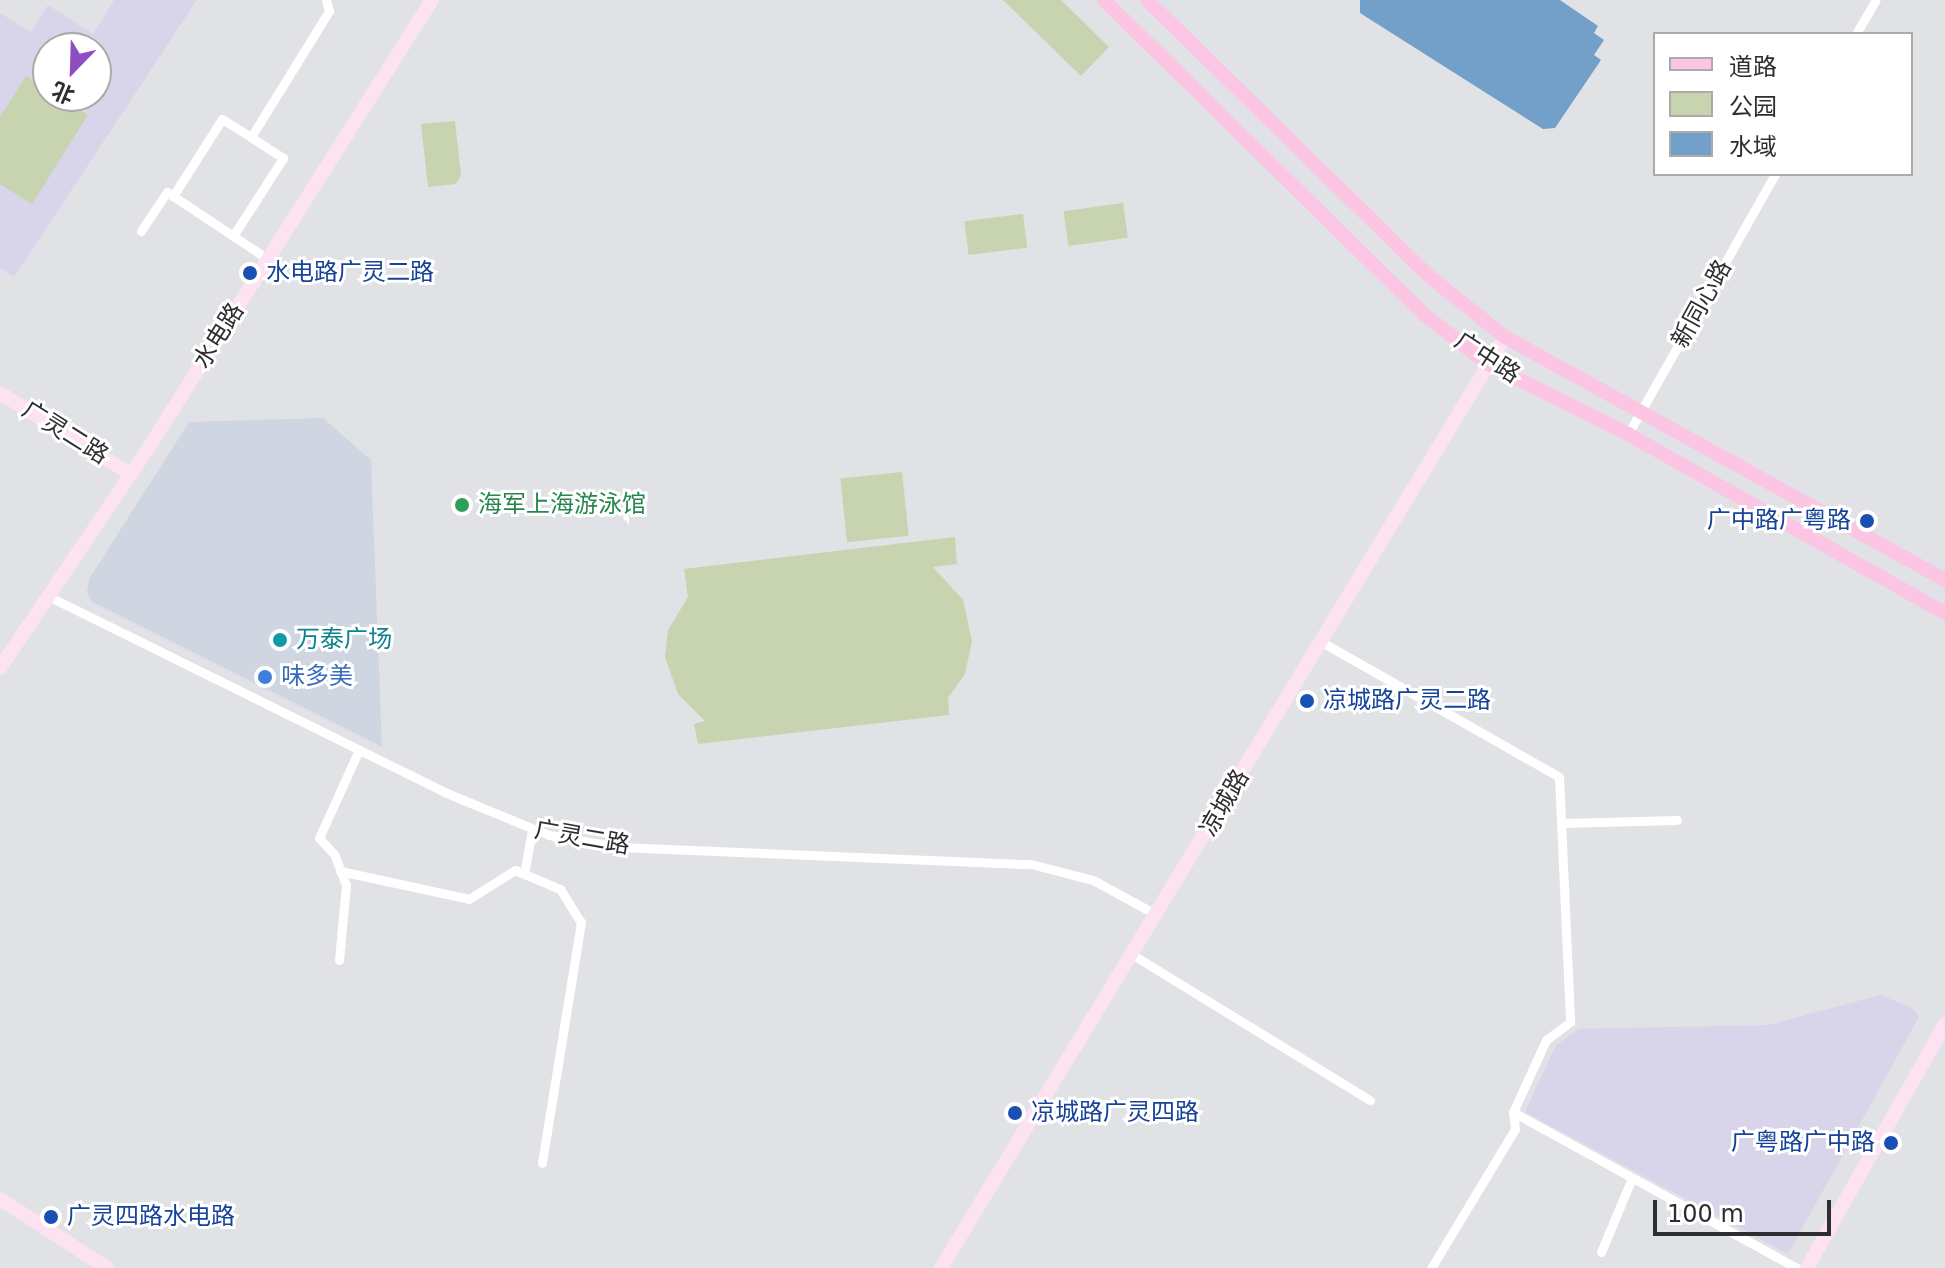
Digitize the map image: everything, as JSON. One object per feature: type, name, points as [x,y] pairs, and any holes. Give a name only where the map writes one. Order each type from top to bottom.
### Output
[{"type":"main road","name":"广中路","points":[[1104,0],[1426,316],[1488,364],[1628,434],[1945,613]]},
{"type":"main road","name":"广中路","points":[[1147,0],[1430,277],[1505,337],[1945,580]]},
{"type":"street","points":[[251,137],[329,11],[326,0]]},
{"type":"street","points":[[1857,32],[1876,0]]},
{"type":"street","name":"水电路","points":[[0,668],[130,474],[268,259],[428,1]]},
{"type":"street","points":[[173,196],[222,119],[283,158],[233,236]]},
{"type":"street","name":"新同心路","points":[[1628,434],[1774,176]]},
{"type":"street","points":[[141,231],[167,192],[268,259]]},
{"type":"street","name":"凉城路","points":[[941,1268],[1505,337]]},
{"type":"street","name":"广灵二路","points":[[0,393],[130,474]]},
{"type":"street","name":"广灵二路","points":[[48,596],[359,750],[532,830],[618,847],[1031,864],[1093,880],[1157,915]]},
{"type":"street","points":[[1320,641],[1559,777],[1570,1022],[1546,1040],[1513,1112],[1515,1129],[1431,1268]]},
{"type":"street","points":[[339,960],[346,885],[319,838],[359,750]]},
{"type":"street","points":[[1562,823],[1677,820]]},
{"type":"street","points":[[524,874],[532,830]]},
{"type":"street","points":[[340,871],[469,899],[515,870],[560,889],[581,922],[542,1163]]},
{"type":"street","points":[[1133,955],[1370,1100]]},
{"type":"street","points":[[1807,1268],[1945,1024]]},
{"type":"street","points":[[1513,1112],[1797,1268]]},
{"type":"street","points":[[1601,1252],[1632,1178]]},
{"type":"street","points":[[0,1199],[107,1268]]},
{"type":"shaded area","points":[[114,0],[197,0],[14,277],[0,268],[0,13],[31,32],[48,5],[90,32],[32,32],[32,112],[112,112],[112,32],[94,32]]},
{"type":"shaded area","name":"万泰广场","points":[[323,418],[371,460],[382,747],[92,602],[87,592],[89,579],[189,422]]},
{"type":"shaded area","points":[[1880,995],[1912,1008],[1919,1017],[1788,1254],[1525,1112],[1556,1045],[1579,1029],[1768,1025]]},
{"type":"green space","points":[[1003,0],[1061,0],[1109,47],[1081,76]]},
{"type":"green space","points":[[26,76],[32,80],[32,112],[83,112],[88,115],[32,204],[0,184],[0,117]]},
{"type":"green space","points":[[455,121],[461,175],[456,184],[428,187],[421,124]]},
{"type":"green space","points":[[1123,203],[1128,238],[1068,246],[1064,211]]},
{"type":"green space","points":[[1023,214],[1027,248],[969,255],[964,221]]},
{"type":"green space","points":[[902,472],[909,536],[847,542],[840,478]]},
{"type":"green space","points":[[955,537],[957,564],[933,567],[963,600],[972,641],[965,674],[948,698],[949,715],[698,744],[694,724],[705,721],[678,694],[665,657],[668,630],[688,597],[684,569]]},
{"type":"water","points":[[1360,0],[1560,0],[1598,26],[1594,33],[1604,40],[1594,55],[1601,60],[1555,128],[1543,129],[1360,13]]},
{"type":"place","name":"水电路广灵二路","points":[[250,273]]},
{"type":"place","name":"海军上海游泳馆","points":[[462,505]]},
{"type":"place","name":"广中路广粤路","points":[[1867,521]]},
{"type":"place","name":"万泰广场","points":[[280,640]]},
{"type":"place","name":"味多美","points":[[265,677]]},
{"type":"place","name":"凉城路广灵二路","points":[[1307,701]]},
{"type":"place","name":"凉城路广灵四路","points":[[1015,1113]]},
{"type":"place","name":"广粤路广中路","points":[[1891,1143]]},
{"type":"place","name":"广灵四路水电路","points":[[51,1217]]}]
